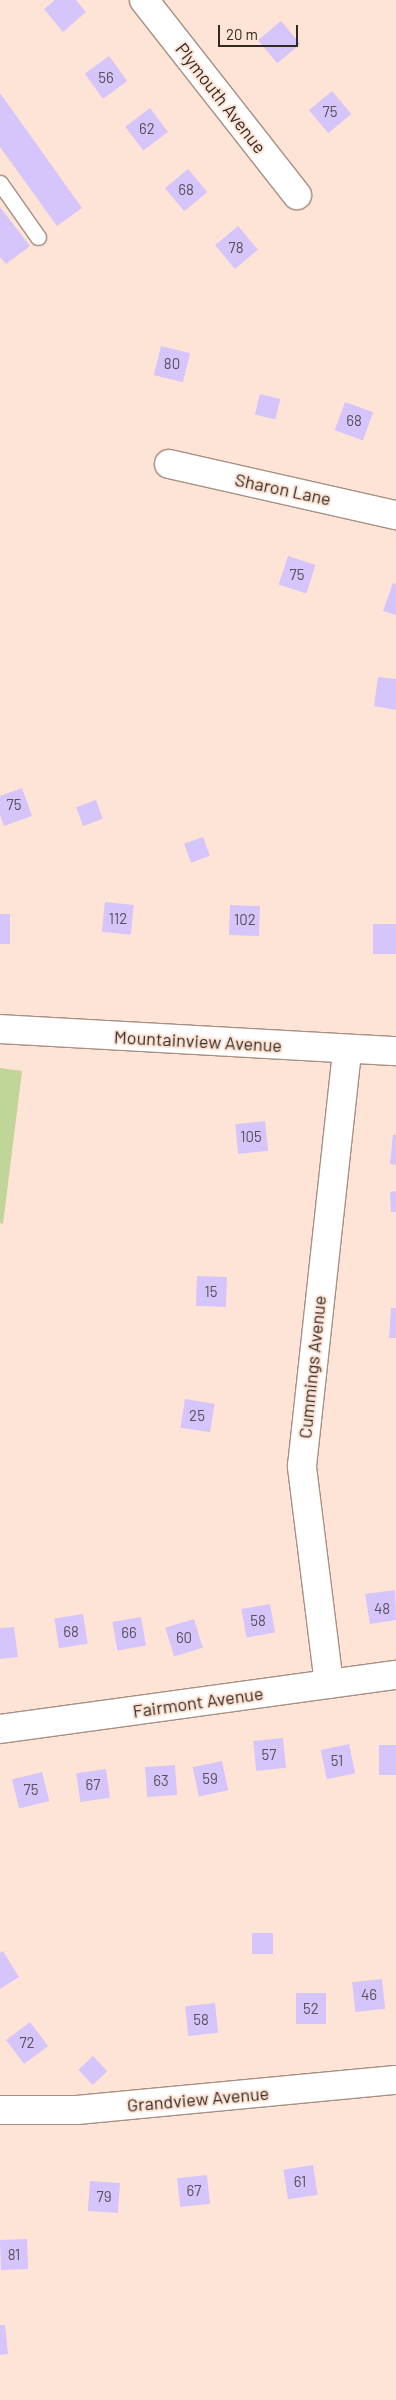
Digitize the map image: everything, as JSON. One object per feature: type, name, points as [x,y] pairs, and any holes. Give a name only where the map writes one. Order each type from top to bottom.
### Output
[{"type":"street","name":"Plymouth Avenue","points":[[144,0],[297,195]]},
{"type":"street","name":"Sharon Lane","points":[[169,464],[396,515]]},
{"type":"street","name":"Mountainview Avenue","points":[[0,1029],[396,1051]]},
{"type":"street","name":"Cummings Avenue","points":[[329,1684],[302,1466],[347,1049]]},
{"type":"street","name":"Fairmont Avenue","points":[[0,1729],[396,1676]]},
{"type":"street","name":"Grandview Avenue","points":[[0,2110],[77,2110],[396,2080]]},
{"type":"lane","points":[[0,183],[38,237]]},
{"type":"green space","points":[[0,1068],[22,1071],[3,1224],[0,1223]]},
{"type":"building","points":[[55,0],[76,0],[86,12],[63,32],[44,9]]},
{"type":"building","points":[[281,21],[300,44],[277,63],[258,40]]},
{"type":"building","points":[[109,56],[127,81],[103,99],[85,74]]},
{"type":"building","points":[[332,91],[351,114],[328,133],[309,110]]},
{"type":"building","points":[[0,93],[82,208],[57,226],[0,147]]},
{"type":"building","points":[[150,108],[168,132],[143,151],[125,127]]},
{"type":"building","points":[[188,169],[207,192],[184,211],[165,188]]},
{"type":"building","points":[[0,207],[30,246],[6,264],[0,257]]},
{"type":"building","points":[[238,226],[258,250],[235,269],[215,245]]},
{"type":"building","points":[[161,346],[190,353],[183,382],[154,375]]},
{"type":"building","points":[[260,394],[280,399],[275,419],[255,414]]},
{"type":"building","points":[[345,402],[373,412],[363,440],[335,430]]},
{"type":"building","points":[[288,556],[316,565],[306,593],[279,585]]},
{"type":"building","points":[[393,583],[396,584],[396,615],[383,611]]},
{"type":"building","points":[[378,677],[396,679],[396,710],[374,706]]},
{"type":"building","points":[[22,788],[32,816],[4,826],[0,815],[0,796]]},
{"type":"building","points":[[96,800],[103,819],[83,826],[76,807]]},
{"type":"building","points":[[203,837],[210,856],[191,863],[184,844]]},
{"type":"building","points":[[105,902],[134,905],[131,935],[102,932]]},
{"type":"building","points":[[230,905],[260,906],[259,936],[229,935]]},
{"type":"building","points":[[0,914],[10,914],[10,944],[0,944]]},
{"type":"building","points":[[373,924],[396,924],[396,954],[373,954]]},
{"type":"building","points":[[265,1121],[268,1151],[238,1154],[235,1124]]},
{"type":"building","points":[[393,1134],[396,1135],[396,1165],[390,1164]]},
{"type":"building","points":[[396,1191],[396,1212],[391,1212],[390,1192]]},
{"type":"building","points":[[197,1276],[227,1277],[226,1307],[196,1306]]},
{"type":"building","points":[[391,1308],[396,1308],[396,1338],[389,1338]]},
{"type":"building","points":[[185,1399],[215,1404],[210,1432],[180,1428]]},
{"type":"building","points":[[395,1590],[396,1620],[370,1624],[365,1594]]},
{"type":"building","points":[[270,1604],[275,1633],[246,1638],[241,1609]]},
{"type":"building","points":[[83,1614],[88,1644],[59,1648],[54,1619]]},
{"type":"building","points":[[141,1617],[146,1646],[117,1651],[112,1622]]},
{"type":"building","points":[[194,1619],[203,1648],[174,1656],[165,1628]]},
{"type":"building","points":[[14,1627],[18,1657],[0,1659],[0,1628]]},
{"type":"building","points":[[283,1738],[286,1768],[256,1771],[253,1741]]},
{"type":"building","points":[[349,1744],[355,1773],[327,1779],[321,1750]]},
{"type":"building","points":[[379,1745],[396,1745],[396,1775],[379,1775]]},
{"type":"building","points":[[222,1761],[228,1790],[199,1797],[193,1767]]},
{"type":"building","points":[[175,1765],[177,1795],[147,1797],[145,1767]]},
{"type":"building","points":[[106,1769],[110,1798],[80,1802],[76,1773]]},
{"type":"building","points":[[42,1772],[49,1801],[19,1809],[12,1779]]},
{"type":"building","points":[[252,1933],[273,1933],[273,1954],[252,1954]]},
{"type":"building","points":[[3,1951],[19,1977],[0,1989],[0,1953]]},
{"type":"building","points":[[382,1979],[385,2009],[355,2012],[352,1982]]},
{"type":"building","points":[[296,1993],[326,1993],[326,2024],[296,2024]]},
{"type":"building","points":[[215,2003],[218,2033],[188,2036],[185,2006]]},
{"type":"building","points":[[30,2022],[48,2046],[24,2064],[6,2040]]},
{"type":"building","points":[[93,2056],[107,2071],[93,2085],[78,2070]]},
{"type":"building","points":[[313,2165],[318,2195],[288,2199],[283,2170]]},
{"type":"building","points":[[207,2175],[210,2204],[180,2207],[177,2178]]},
{"type":"building","points":[[90,2181],[120,2183],[118,2213],[88,2211]]},
{"type":"building","points":[[27,2239],[28,2269],[1,2270],[0,2240]]},
{"type":"building","points":[[0,2325],[5,2325],[8,2354],[0,2355]]}]
